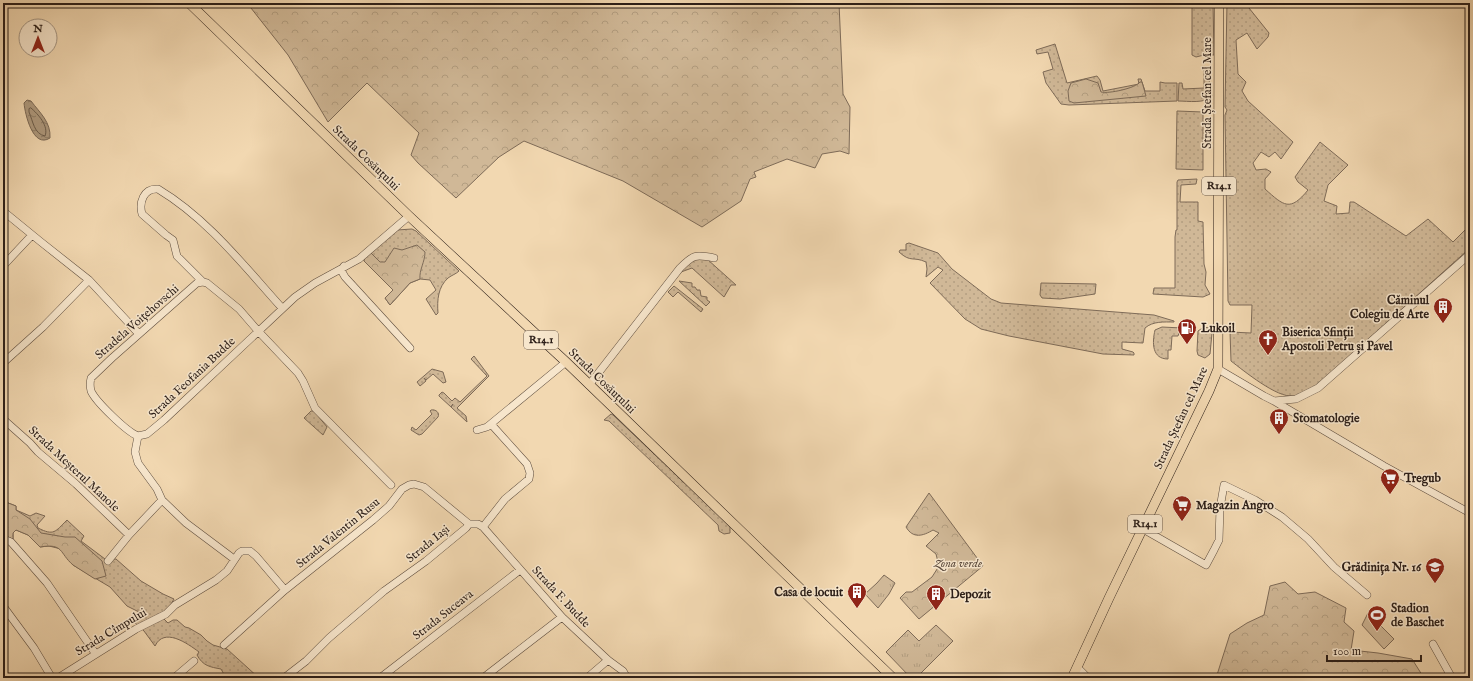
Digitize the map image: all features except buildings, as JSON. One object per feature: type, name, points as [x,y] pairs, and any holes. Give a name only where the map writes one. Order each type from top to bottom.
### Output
[{"type":"main road","name":"Strada Cosăuțului","points":[[189,3],[409,216],[566,362],[892,678]]},
{"type":"main road","name":"Strada Ștefan cel Mare","points":[[1072,678],[1209,391],[1218,369],[1219,3]]},
{"type":"street","points":[[282,308],[218,237],[199,219],[158,189],[149,191],[146,194],[141,202],[142,214],[173,240],[177,256],[203,282],[207,282],[229,300],[249,320],[298,373],[315,408],[391,485]]},
{"type":"street","points":[[3,210],[89,280],[139,334]]},
{"type":"street","name":"Strada Feofania Budde","points":[[138,436],[147,434],[164,420],[259,332],[282,308],[305,290],[358,259],[409,216]]},
{"type":"street","points":[[3,266],[32,235]]},
{"type":"street","points":[[1274,400],[1296,399],[1318,388],[1470,254]]},
{"type":"street","points":[[589,385],[680,268],[691,257],[702,255],[714,258]]},
{"type":"street","points":[[344,266],[341,270],[345,277],[410,348]]},
{"type":"street","points":[[3,363],[43,327],[89,280]]},
{"type":"street","name":"Stradela Voițehovschi","points":[[138,436],[127,429],[96,398],[91,391],[90,382],[95,374],[139,334],[197,283],[203,282]]},
{"type":"street","points":[[477,430],[491,424],[566,362]]},
{"type":"street","points":[[1218,369],[1264,396],[1274,400],[1384,466],[1470,513]]},
{"type":"street","name":"Strada Meșterul Manole","points":[[3,419],[38,452],[76,484],[129,535]]},
{"type":"street","points":[[469,524],[478,524],[483,527],[505,499],[529,479],[530,473],[527,464],[491,424]]},
{"type":"street","points":[[138,436],[135,452],[138,463],[157,489],[162,500],[186,523],[234,559],[242,551],[250,551],[285,590]]},
{"type":"street","name":"Strada Valentin Rusu","points":[[224,645],[285,590],[373,520],[389,506],[402,489],[409,485],[419,484],[424,487],[469,524]]},
{"type":"street","points":[[1143,528],[1206,565],[1219,540],[1220,508],[1224,485],[1255,500],[1282,517],[1308,539],[1334,567],[1368,595]]},
{"type":"street","points":[[108,561],[129,535],[162,500]]},
{"type":"street","name":"Strada Iași","points":[[284,678],[306,661],[329,638],[384,591],[426,561],[469,524]]},
{"type":"street","name":"Strada F. Budde","points":[[483,527],[562,617],[608,660],[623,671],[627,678]]},
{"type":"street","points":[[3,540],[11,542],[47,583],[95,653]]},
{"type":"street","name":"Strada Cîmpului","points":[[58,678],[95,653],[136,629],[166,614],[175,605],[216,580],[226,571],[234,559]]},
{"type":"street","name":"Strada Suceava","points":[[380,678],[520,570]]},
{"type":"street","points":[[3,606],[30,642],[52,678]]},
{"type":"street","points":[[483,678],[562,617]]},
{"type":"street","points":[[1433,644],[1452,678]]},
{"type":"street","points":[[587,678],[608,660]]},
{"type":"street","points":[[174,678],[194,661]]},
{"type":"street","points":[[1078,668],[1088,678]]},
{"type":"green space","points":[[247,3],[839,3],[843,94],[850,107],[849,154],[840,151],[822,154],[815,168],[787,159],[754,172],[756,177],[750,179],[741,201],[702,227],[623,181],[524,141],[499,157],[456,198],[411,155],[419,133],[367,83],[328,122],[288,55]]},
{"type":"green space","points":[[1192,3],[1213,3],[1214,55],[1196,57],[1192,55]]},
{"type":"green space","points":[[1227,3],[1245,3],[1269,33],[1268,37],[1257,49],[1247,33],[1236,40],[1238,74],[1246,82],[1242,91],[1248,101],[1293,142],[1281,159],[1275,152],[1269,157],[1261,152],[1253,163],[1256,170],[1266,169],[1271,172],[1265,179],[1265,189],[1282,203],[1291,204],[1302,197],[1308,190],[1298,182],[1295,177],[1320,142],[1348,165],[1328,185],[1324,201],[1337,206],[1336,214],[1349,213],[1350,202],[1354,202],[1406,236],[1428,219],[1453,242],[1470,225],[1470,248],[1325,378],[1310,390],[1297,396],[1278,393],[1252,377],[1231,361],[1230,332],[1251,333],[1252,305],[1230,305],[1228,301],[1225,115],[1227,110],[1225,107]]},
{"type":"green space","points":[[1055,44],[1067,83],[1097,76],[1100,80],[1103,91],[1139,84],[1138,79],[1141,79],[1145,91],[1160,91],[1160,82],[1177,83],[1177,101],[1069,105],[1061,104],[1046,83],[1043,72],[1053,69],[1048,52],[1037,54],[1036,50]]},
{"type":"green space","points":[[1208,69],[1212,96],[1209,99],[1201,101],[1178,101],[1179,83],[1182,83],[1183,89],[1204,88],[1204,70]]},
{"type":"green space","points":[[1086,79],[1098,83],[1101,92],[1116,91],[1142,82],[1146,96],[1074,103],[1069,101],[1068,91],[1071,83]]},
{"type":"green space","points":[[1177,111],[1203,112],[1203,170],[1176,169]]},
{"type":"green space","points":[[1197,179],[1196,184],[1181,185],[1180,202],[1198,202],[1198,221],[1203,222],[1204,264],[1206,272],[1205,285],[1210,294],[1203,297],[1153,294],[1154,288],[1175,288],[1177,182],[1178,180]]},
{"type":"green space","points":[[412,229],[459,271],[448,278],[442,285],[438,299],[438,313],[436,315],[426,299],[436,290],[430,280],[420,279],[410,283],[390,305],[385,298],[393,290],[364,261],[365,256],[397,230]]},
{"type":"green space","points":[[909,243],[938,253],[952,269],[991,299],[1001,303],[1154,315],[1174,322],[1159,322],[1145,328],[1143,343],[1122,342],[1122,349],[1133,352],[1134,355],[1103,354],[1009,336],[981,329],[965,319],[930,283],[943,270],[938,267],[926,277],[926,262],[906,257],[899,252],[900,250],[906,250],[906,244]]},
{"type":"green space","points":[[417,245],[425,252],[420,272],[420,279],[410,283],[390,305],[385,298],[393,290],[364,261],[365,256],[370,252],[380,262],[385,262],[394,248],[402,250]]},
{"type":"green space","points":[[693,259],[707,259],[736,285],[731,285],[724,297],[692,268],[681,272]]},
{"type":"green space","points":[[679,281],[692,283],[692,287],[700,290],[701,296],[707,297],[707,300],[710,302],[706,306]]},
{"type":"green space","points":[[1041,283],[1096,284],[1095,294],[1060,299],[1042,298],[1040,295]]},
{"type":"green space","points":[[674,286],[703,309],[701,312],[678,292],[673,297],[668,292]]},
{"type":"green space","points":[[1162,327],[1182,328],[1182,333],[1179,333],[1178,336],[1172,336],[1171,350],[1168,350],[1168,359],[1159,356],[1154,349],[1155,330]]},
{"type":"green space","points":[[1204,327],[1209,328],[1212,333],[1210,354],[1205,358],[1198,355],[1197,351],[1198,331]]},
{"type":"green space","points":[[474,356],[489,376],[457,408],[466,416],[467,422],[439,396],[442,392],[452,401],[455,398],[460,402],[487,376],[471,359]]},
{"type":"green space","points":[[432,369],[443,372],[446,382],[443,383],[433,374],[426,380],[424,378],[426,381],[420,386],[417,382]]},
{"type":"green space","points":[[311,411],[314,411],[327,427],[323,435],[304,418]]},
{"type":"green space","points":[[430,411],[437,412],[438,417],[422,434],[419,435],[411,430],[412,427],[416,430],[432,414]]},
{"type":"green space","points":[[611,414],[724,520],[730,527],[730,533],[724,534],[719,531],[718,525],[609,421],[604,420]]},
{"type":"green space","name":"Zona verde","points":[[929,493],[983,566],[919,619],[900,598],[906,592],[912,592],[932,577],[939,566],[936,554],[926,546],[939,533],[933,530],[926,534],[915,535],[906,527]]},
{"type":"green space","points":[[3,501],[16,506],[16,510],[30,516],[36,513],[45,516],[37,525],[38,528],[48,532],[54,532],[67,520],[84,536],[81,541],[105,559],[116,559],[141,581],[174,599],[163,618],[168,623],[173,620],[177,620],[185,627],[201,635],[213,645],[227,649],[259,678],[226,678],[221,669],[204,664],[197,655],[199,652],[176,638],[164,638],[159,640],[155,646],[144,631],[133,621],[141,613],[127,606],[110,587],[73,565],[61,549],[49,546],[40,547],[28,535],[16,530],[13,533],[13,539],[3,536]]},
{"type":"green space","points":[[3,501],[16,506],[16,510],[30,519],[41,533],[75,537],[102,561],[106,576],[95,579],[73,565],[57,548],[53,546],[40,547],[28,535],[16,530],[13,533],[13,539],[3,536]]},
{"type":"green space","points":[[884,575],[895,583],[889,594],[878,608],[865,594]]},
{"type":"green space","points":[[1285,582],[1298,594],[1315,592],[1346,608],[1344,622],[1354,631],[1351,650],[1412,659],[1424,678],[1216,678],[1230,634],[1247,623],[1264,615],[1270,586]]},
{"type":"green space","name":"Stadion de Baschet","points":[[1368,613],[1394,639],[1384,649],[1362,625]]},
{"type":"green space","points":[[936,625],[953,641],[916,678],[911,678],[886,652],[908,630],[919,641]]},
{"type":"water","points":[[27,100],[31,101],[47,122],[50,138],[44,140],[39,139],[31,129],[24,103]]},
{"type":"place","name":"Căminul Colegiu de Arte","points":[[1443,324]]},
{"type":"place","name":"Lukoil","points":[[1187,345]]},
{"type":"place","name":"Biserica Sfinții Apostoli Petru și Pavel","points":[[1268,356]]},
{"type":"place","name":"Stomatologie","points":[[1279,435]]},
{"type":"place","name":"Tregub","points":[[1390,495]]},
{"type":"place","name":"Magazin Angro","points":[[1182,522]]},
{"type":"place","name":"Grădinița Nr. 16","points":[[1435,584]]},
{"type":"place","name":"Casa de locuit","points":[[857,609]]},
{"type":"place","name":"Depozit","points":[[936,611]]},
{"type":"place","name":"Stadion de Baschet","points":[[1377,632]]}]
